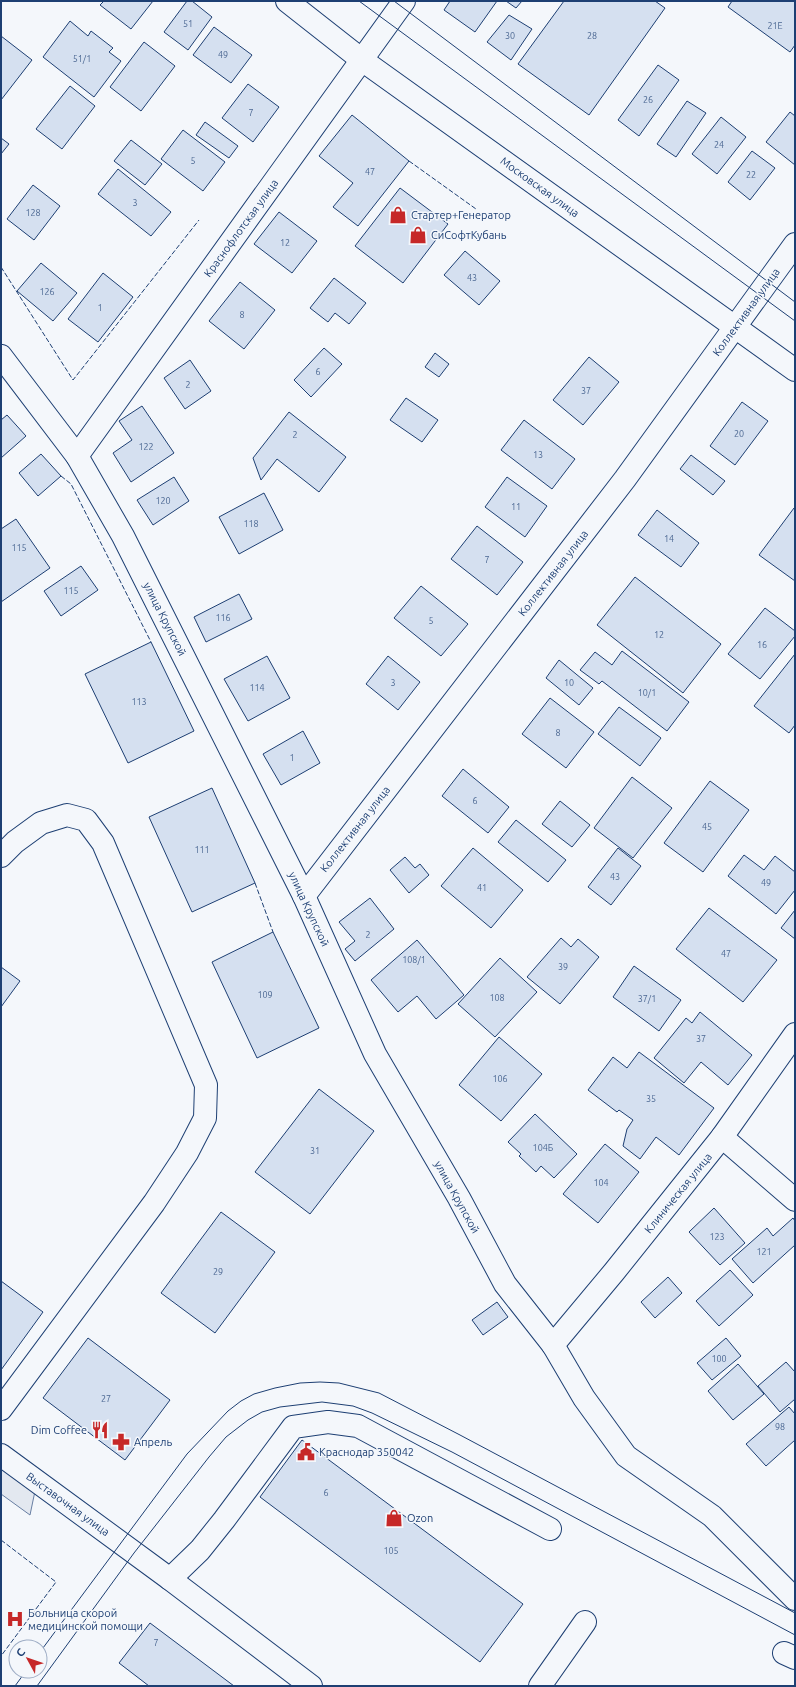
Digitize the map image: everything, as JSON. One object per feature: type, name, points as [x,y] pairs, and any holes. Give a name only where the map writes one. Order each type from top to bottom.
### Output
[{"type":"street","name":"Московская улица","points":[[287,1],[362,60],[795,370]]},
{"type":"street","name":"Краснофлотская улица","points":[[77,456],[404,1]]},
{"type":"street","name":"Коллективная улица","points":[[304,896],[625,479],[795,244]]},
{"type":"street","name":"улица Крупской","points":[[1,356],[77,456],[123,536],[304,896],[375,1054],[459,1198],[505,1284],[553,1345],[584,1398],[626,1456],[712,1516],[795,1599]]},
{"type":"street","points":[[1,856],[15,842],[41,823],[67,815],[86,820],[103,843],[206,1085],[205,1118],[187,1152],[149,1209],[1,1409]]},
{"type":"street","name":"Клиническая улица","points":[[553,1345],[614,1272],[722,1137],[795,1034]]},
{"type":"street","points":[[722,1137],[795,1200]]},
{"type":"street","points":[[170,1579],[200,1550],[293,1427],[328,1422],[358,1426],[550,1530]]},
{"type":"street","name":"Выставочная улица","points":[[1,1455],[170,1579],[311,1686]]},
{"type":"street","points":[[540,1686],[585,1622]]},
{"type":"shaded area","points":[[1,1466],[35,1491],[30,1515],[1,1494]]},
{"type":"building","points":[[104,1],[153,1],[131,29],[100,5]]},
{"type":"building","points":[[187,1],[192,1],[212,17],[188,50],[164,32]]},
{"type":"building","points":[[450,1],[497,1],[475,32],[444,10]]},
{"type":"building","points":[[506,1],[522,1],[516,8]]},
{"type":"building","points":[[564,1],[655,1],[665,8],[589,115],[518,64]]},
{"type":"building","points":[[732,1],[795,2],[795,45],[790,52],[728,7]]},
{"type":"building","points":[[509,15],[532,29],[511,60],[487,42]]},
{"type":"building","points":[[70,21],[88,36],[91,31],[113,48],[109,52],[121,61],[94,97],[43,57]]},
{"type":"building","points":[[214,27],[252,55],[231,83],[193,55]]},
{"type":"building","points":[[1,36],[32,60],[1,100]]},
{"type":"building","points":[[144,42],[175,66],[141,111],[110,87]]},
{"type":"building","points":[[658,65],[679,80],[639,136],[618,120]]},
{"type":"building","points":[[248,84],[279,107],[253,142],[222,118]]},
{"type":"building","points":[[70,86],[95,106],[62,149],[36,129]]},
{"type":"building","points":[[687,101],[706,113],[676,157],[657,144]]},
{"type":"building","points":[[790,112],[795,116],[795,165],[766,142]]},
{"type":"building","points":[[352,115],[409,161],[358,226],[333,207],[353,183],[319,156]]},
{"type":"building","points":[[721,117],[746,137],[717,174],[692,154]]},
{"type":"building","points":[[205,122],[238,146],[229,158],[196,135]]},
{"type":"building","points":[[183,130],[225,162],[203,191],[161,159]]},
{"type":"building","points":[[1,138],[9,144],[1,154]]},
{"type":"building","points":[[131,140],[162,164],[145,185],[114,161]]},
{"type":"building","points":[[752,151],[775,168],[750,200],[728,182]]},
{"type":"building","points":[[118,169],[171,212],[151,236],[98,194]]},
{"type":"building","points":[[33,185],[60,206],[34,240],[7,219]]},
{"type":"building","points":[[400,188],[448,224],[403,283],[355,246]]},
{"type":"building","points":[[279,212],[317,241],[292,273],[254,244]]},
{"type":"building","points":[[465,251],[500,281],[479,305],[444,275]]},
{"type":"building","points":[[41,263],[77,293],[53,321],[17,291]]},
{"type":"building","points":[[103,273],[133,297],[98,342],[68,319]]},
{"type":"building","points":[[334,278],[366,303],[349,324],[335,313],[328,322],[310,308]]},
{"type":"building","points":[[240,282],[275,310],[244,349],[209,321]]},
{"type":"building","points":[[324,348],[342,364],[311,397],[294,380]]},
{"type":"building","points":[[435,353],[449,364],[439,377],[425,367]]},
{"type":"building","points":[[589,357],[619,382],[583,425],[553,400]]},
{"type":"building","points":[[190,360],[211,391],[185,409],[164,378]]},
{"type":"building","points":[[406,398],[438,420],[422,442],[390,420]]},
{"type":"building","points":[[742,402],[768,421],[735,465],[710,446]]},
{"type":"building","points":[[142,406],[174,453],[131,482],[113,453],[132,440],[119,421]]},
{"type":"building","points":[[289,412],[346,457],[319,492],[277,459],[261,480],[253,458]]},
{"type":"building","points":[[7,415],[26,436],[1,458],[1,420]]},
{"type":"building","points":[[524,420],[575,459],[552,489],[501,450]]},
{"type":"building","points":[[41,454],[61,476],[38,496],[19,473]]},
{"type":"building","points":[[691,455],[725,481],[713,495],[680,469]]},
{"type":"building","points":[[174,477],[189,501],[153,525],[137,500]]},
{"type":"building","points":[[507,477],[547,506],[525,537],[485,507]]},
{"type":"building","points":[[264,493],[283,530],[239,554],[219,517]]},
{"type":"building","points":[[794,508],[795,509],[795,581],[759,555]]},
{"type":"building","points":[[657,510],[699,543],[681,567],[638,535]]},
{"type":"building","points":[[16,519],[50,568],[1,602],[1,529]]},
{"type":"building","points":[[477,526],[523,562],[497,595],[451,559]]},
{"type":"building","points":[[81,566],[98,590],[61,616],[44,591]]},
{"type":"building","points":[[635,577],[721,644],[683,693],[597,625]]},
{"type":"building","points":[[421,586],[468,624],[441,656],[394,618]]},
{"type":"building","points":[[239,594],[252,619],[206,642],[194,617]]},
{"type":"building","points":[[765,608],[795,631],[795,636],[760,679],[728,654]]},
{"type":"building","points":[[151,642],[194,731],[128,763],[85,674]]},
{"type":"building","points":[[622,651],[689,702],[667,731],[602,681],[599,684],[580,670],[595,652],[612,665]]},
{"type":"building","points":[[795,654],[795,725],[789,733],[754,706]]},
{"type":"building","points":[[267,656],[290,698],[248,721],[224,679]]},
{"type":"building","points":[[388,656],[420,682],[398,710],[366,684]]},
{"type":"building","points":[[559,660],[593,688],[579,705],[546,678]]},
{"type":"building","points":[[550,698],[594,732],[566,768],[522,734]]},
{"type":"building","points":[[619,707],[661,738],[640,766],[598,734]]},
{"type":"building","points":[[303,731],[320,763],[281,785],[263,754]]},
{"type":"building","points":[[463,769],[509,807],[488,833],[442,796]]},
{"type":"building","points":[[632,777],[672,808],[633,858],[594,828]]},
{"type":"building","points":[[710,781],[749,810],[703,872],[664,843]]},
{"type":"building","points":[[212,788],[255,883],[192,912],[149,817]]},
{"type":"building","points":[[560,801],[590,825],[572,847],[542,824]]},
{"type":"building","points":[[516,820],[566,860],[548,882],[498,842]]},
{"type":"building","points":[[473,848],[523,890],[491,928],[441,886]]},
{"type":"building","points":[[618,848],[641,866],[611,905],[588,887]]},
{"type":"building","points":[[744,855],[764,870],[775,856],[795,872],[795,890],[776,914],[728,876]]},
{"type":"building","points":[[405,857],[415,868],[420,864],[429,875],[409,893],[390,870]]},
{"type":"building","points":[[370,898],[394,929],[355,961],[345,949],[355,941],[339,922]]},
{"type":"building","points":[[709,908],[777,960],[743,1002],[676,949]]},
{"type":"building","points":[[795,910],[795,939],[781,928]]},
{"type":"building","points":[[273,932],[319,1028],[257,1058],[212,962]]},
{"type":"building","points":[[561,938],[571,947],[578,939],[599,957],[560,1004],[527,977]]},
{"type":"building","points":[[417,940],[464,995],[436,1019],[417,996],[398,1012],[371,980]]},
{"type":"building","points":[[500,958],[537,992],[495,1037],[458,1004]]},
{"type":"building","points":[[634,966],[681,1000],[659,1031],[613,997]]},
{"type":"building","points":[[1,967],[20,981],[1,1007]]},
{"type":"building","points":[[700,1012],[752,1055],[728,1085],[701,1062],[684,1083],[654,1058],[686,1018],[692,1023]]},
{"type":"building","points":[[499,1037],[542,1074],[501,1121],[459,1085]]},
{"type":"building","points":[[639,1052],[714,1108],[679,1155],[656,1137],[640,1159],[623,1146],[627,1129],[633,1120],[619,1110],[617,1112],[588,1090],[613,1057],[627,1068]]},
{"type":"building","points":[[319,1089],[374,1131],[310,1214],[255,1172]]},
{"type":"building","points":[[535,1114],[577,1154],[554,1178],[541,1166],[536,1172],[519,1156],[521,1154],[508,1142]]},
{"type":"building","points":[[605,1144],[639,1172],[598,1223],[563,1194]]},
{"type":"building","points":[[714,1208],[745,1243],[720,1265],[689,1232]]},
{"type":"building","points":[[221,1212],[275,1252],[215,1333],[161,1293]]},
{"type":"building","points":[[793,1218],[795,1221],[795,1245],[753,1283],[732,1259],[767,1228],[773,1236]]},
{"type":"building","points":[[730,1270],[753,1295],[719,1326],[696,1301]]},
{"type":"building","points":[[668,1277],[682,1293],[655,1318],[641,1302]]},
{"type":"building","points":[[1,1281],[43,1312],[1,1370]]},
{"type":"building","points":[[497,1302],[508,1317],[483,1335],[472,1320]]},
{"type":"building","points":[[88,1338],[170,1400],[125,1460],[43,1398]]},
{"type":"building","points":[[726,1338],[741,1356],[712,1380],[697,1363]]},
{"type":"building","points":[[786,1362],[795,1372],[795,1399],[780,1412],[758,1386]]},
{"type":"building","points":[[738,1364],[764,1394],[733,1420],[708,1391]]},
{"type":"building","points":[[789,1407],[795,1414],[795,1440],[766,1466],[746,1444]]},
{"type":"building","points":[[302,1440],[523,1604],[480,1662],[260,1497]]},
{"type":"building","points":[[150,1623],[234,1686],[149,1686],[119,1663]]},
{"type":"tram line","points":[[359,1],[795,321]]},
{"type":"tram line","points":[[394,1],[795,302]]},
{"type":"tram line","points":[[48,1641],[187,1454],[228,1411],[241,1401],[254,1394],[300,1383],[320,1382],[339,1383],[379,1393],[795,1613]]},
{"type":"tram line","points":[[37,1686],[134,1553],[226,1437],[248,1420],[262,1412],[280,1407],[322,1402],[353,1406],[372,1413],[452,1452],[795,1635]]},
{"type":"tram line","points":[[15,1686],[20,1679]]},
{"type":"fence","points":[[409,161],[476,209]]},
{"type":"fence","points":[[1,267],[73,380],[199,220]]},
{"type":"fence","points":[[61,476],[71,484],[151,642]]},
{"type":"fence","points":[[255,883],[273,932]]},
{"type":"fence","points":[[1,1540],[56,1582],[1,1656]]},
{"type":"place","name":"Стартер+Генератор","points":[[398,215]]},
{"type":"place","name":"СиСофтКубань","points":[[418,235]]},
{"type":"place","name":"Dim Coffee","points":[[100,1430]]},
{"type":"place","name":"Апрель","points":[[121,1442]]},
{"type":"place","name":"Краснодар 350042","points":[[306,1452]]},
{"type":"place","name":"Ozon","points":[[394,1518]]},
{"type":"place","name":"Больница скорой медицинской помощи","points":[[15,1619]]}]
